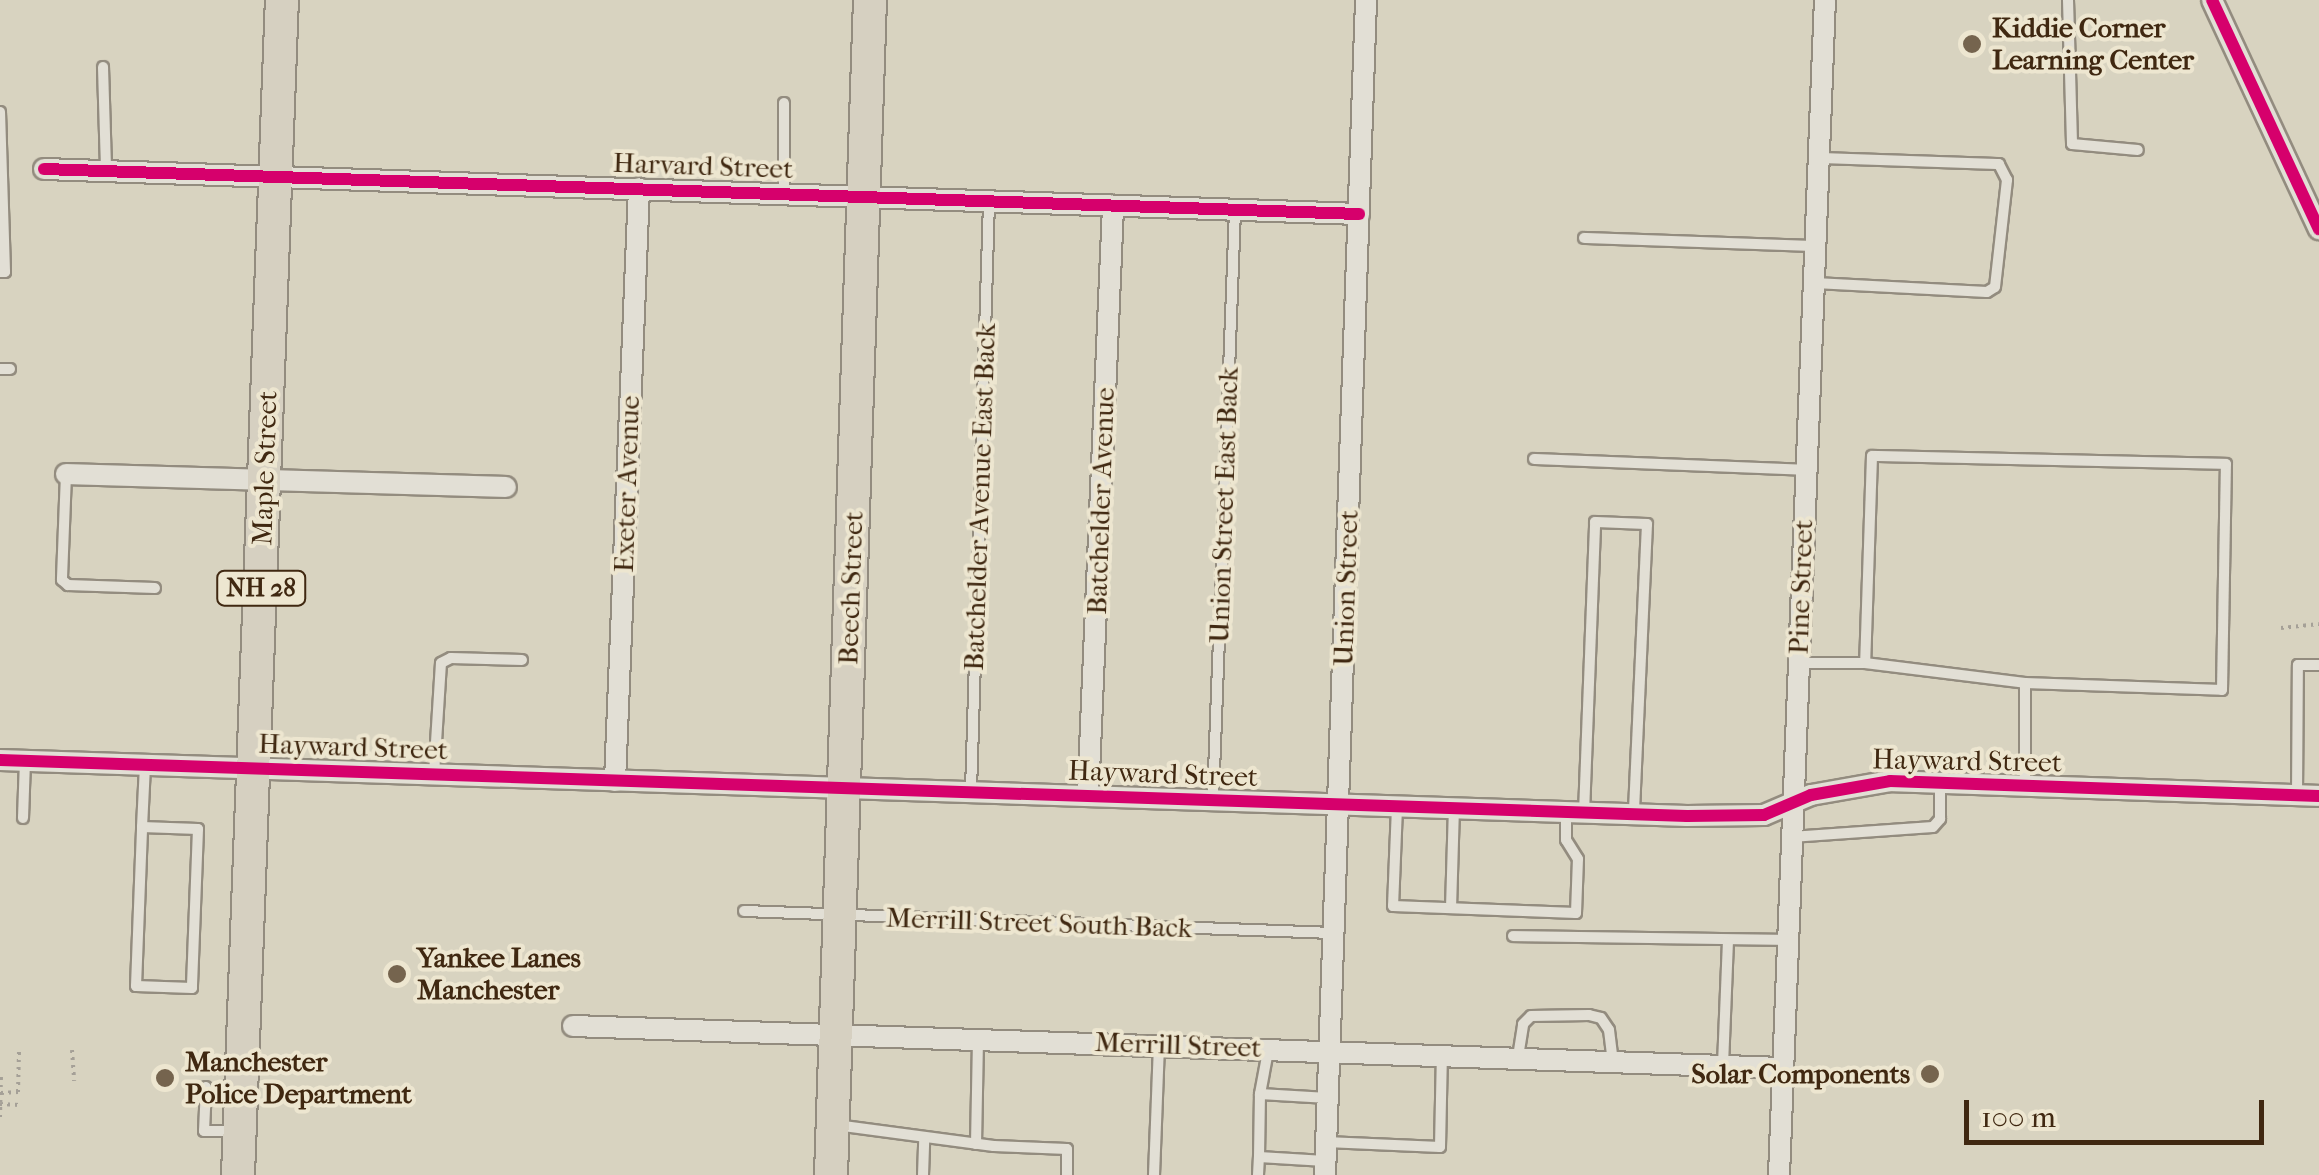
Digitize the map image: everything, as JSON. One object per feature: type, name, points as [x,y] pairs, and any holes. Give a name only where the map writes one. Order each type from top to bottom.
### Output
[{"type":"main road","name":"Maple Street","points":[[238,1175],[282,0]]},
{"type":"main road","name":"Beech Street","points":[[830,1175],[870,0]]},
{"type":"street","name":"Union Street","points":[[1325,1159],[1366,0]]},
{"type":"street","name":"Pine Street","points":[[1779,1175],[1825,0]]},
{"type":"street","points":[[2212,0],[2319,229]]},
{"type":"street","name":"Harvard Street","points":[[44,169],[1359,214]]},
{"type":"street","name":"Exeter Avenue","points":[[615,780],[639,188]]},
{"type":"street","name":"Batchelder Avenue","points":[[1088,796],[1114,206]]},
{"type":"street","points":[[66,474],[506,487]]},
{"type":"street","name":"Hayward Street","points":[[0,760],[1634,814],[1764,815],[1792,803],[1860,785],[1940,782],[2319,796]]},
{"type":"street","name":"Merrill Street","points":[[573,1026],[1783,1068]]},
{"type":"lane","points":[[2068,0],[2072,144],[2138,150]]},
{"type":"lane","points":[[103,67],[106,171]]},
{"type":"lane","points":[[784,103],[784,194]]},
{"type":"lane","points":[[0,112],[4,272],[0,272]]},
{"type":"lane","points":[[1813,283],[1988,292],[1996,286],[2006,180],[1999,164],[1818,158]]},
{"type":"lane","name":"Batchelder Avenue East Back","points":[[971,792],[988,201]]},
{"type":"lane","name":"Union Street East Back","points":[[1213,800],[1235,210]]},
{"type":"lane","points":[[1584,238],[1815,246]]},
{"type":"lane","points":[[1798,662],[1865,663],[2025,683],[2222,690],[2226,464],[1872,456],[1865,663]]},
{"type":"lane","points":[[1534,459],[1806,470]]},
{"type":"lane","points":[[66,474],[62,580],[68,585],[155,588]]},
{"type":"lane","points":[[1397,806],[1393,906],[1576,913],[1578,859],[1566,840],[1575,812],[1596,522],[1647,524],[1634,814]]},
{"type":"lane","points":[[434,775],[440,664],[451,658],[522,660]]},
{"type":"lane","points":[[2297,795],[2298,665],[2319,664]]},
{"type":"lane","points":[[2025,683],[2025,786]]},
{"type":"lane","points":[[23,818],[25,761]]},
{"type":"lane","points":[[142,827],[198,829],[192,988],[136,986],[142,827],[145,765]]},
{"type":"lane","points":[[1791,837],[1933,826],[1940,818],[1940,782]]},
{"type":"lane","points":[[1451,908],[1454,808]]},
{"type":"lane","name":"Merrill Street South Back","points":[[744,911],[1333,933]]},
{"type":"lane","points":[[1513,936],[1787,940]]},
{"type":"lane","points":[[1723,1065],[1728,942]]},
{"type":"lane","points":[[1518,1058],[1523,1024],[1531,1016],[1589,1015],[1601,1018],[1609,1030],[1614,1061]]},
{"type":"lane","points":[[976,1144],[978,1038]]},
{"type":"lane","points":[[1154,1175],[1158,1044]]},
{"type":"lane","points":[[1258,1175],[1260,1094],[1268,1048]]},
{"type":"lane","points":[[1258,1158],[1325,1159],[1440,1147],[1442,1054]]},
{"type":"lane","points":[[206,1087],[204,1130],[240,1131]]},
{"type":"lane","points":[[1260,1094],[1328,1098]]},
{"type":"lane","points":[[833,1125],[976,1144],[1067,1149],[1067,1175]]},
{"type":"lane","points":[[923,1175],[924,1138]]},
{"type":"path","points":[[2280,628],[2319,624]]},
{"type":"path","points":[[1,1092],[18,1092],[19,1050]]},
{"type":"path","points":[[72,1050],[74,1081]]},
{"type":"path","points":[[0,1116],[2,1075]]},
{"type":"path","points":[[0,1104],[20,1104]]},
{"type":"cycle path","points":[[2212,0],[2319,229]]},
{"type":"cycle path","points":[[44,169],[1359,214]]},
{"type":"cycle path","points":[[0,760],[1687,816],[1764,815],[1811,795],[1890,781],[2319,796]]},
{"type":"place","name":"Kiddie Corner Learning Center","points":[[1972,44]]},
{"type":"place","name":"Yankee Lanes Manchester","points":[[397,974]]},
{"type":"place","name":"Solar Components","points":[[1930,1074]]},
{"type":"place","name":"Manchester Police Department","points":[[165,1078]]}]
